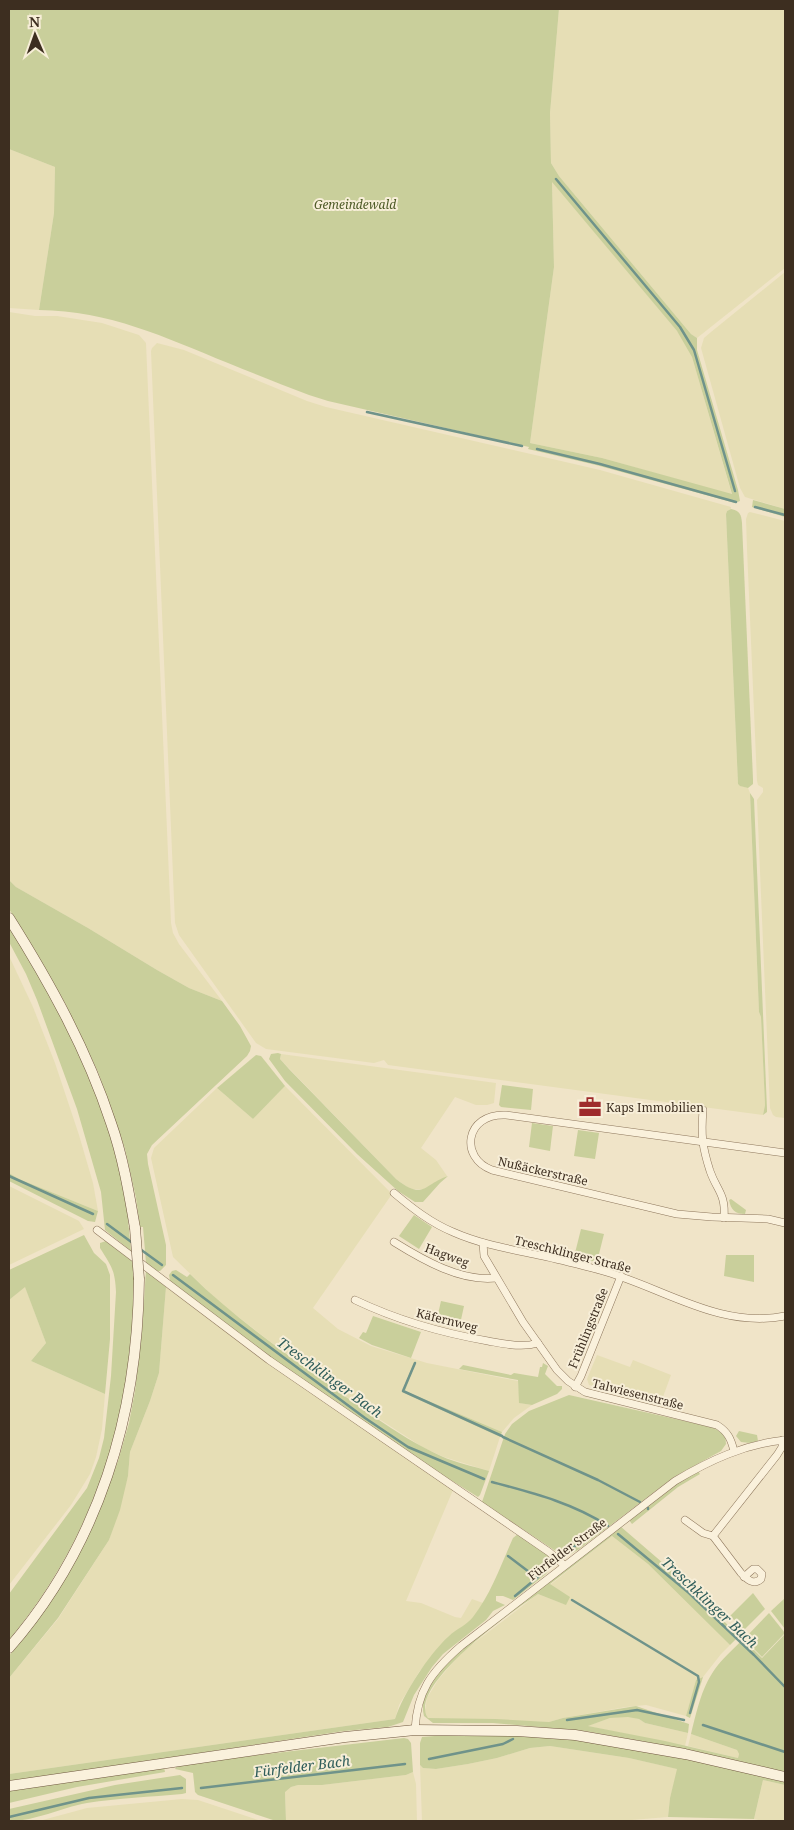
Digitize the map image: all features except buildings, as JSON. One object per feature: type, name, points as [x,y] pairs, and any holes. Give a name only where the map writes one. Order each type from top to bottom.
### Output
[{"type":"main road","points":[[9,918],[39,966],[66,1016],[93,1073],[112,1124],[122,1161],[135,1228],[139,1279],[137,1332],[130,1390],[105,1484],[79,1543],[60,1578],[43,1605],[9,1648]]},
{"type":"main road","points":[[9,1786],[345,1737],[414,1730],[517,1731],[576,1735],[690,1755],[785,1777]]},
{"type":"street","points":[[703,1110],[702,1142],[711,1173],[724,1200],[724,1218]]},
{"type":"street","name":"Nußäckerstraße","points":[[785,1153],[496,1114],[480,1120],[471,1136],[474,1158],[483,1167],[492,1170],[677,1214],[768,1219],[785,1223]]},
{"type":"street","name":"Treschklinger Straße","points":[[394,1193],[428,1219],[452,1232],[483,1243],[621,1276],[712,1312],[748,1318],[785,1316]]},
{"type":"street","points":[[97,1230],[269,1360],[549,1552],[564,1565]]},
{"type":"street","name":"Hagweg","points":[[394,1242],[422,1259],[440,1267],[475,1276],[496,1278]]},
{"type":"street","name":"Talwiesenstraße","points":[[483,1243],[484,1256],[523,1322],[557,1370],[575,1386],[585,1392],[717,1425],[730,1436],[734,1451]]},
{"type":"street","name":"Frühlingstraße","points":[[575,1386],[581,1376],[621,1276]]},
{"type":"street","name":"Käfernweg","points":[[355,1300],[410,1322],[460,1335],[519,1346],[538,1344]]},
{"type":"street","name":"Fürfelder Straße","points":[[414,1730],[416,1709],[420,1697],[447,1658],[564,1565],[675,1480],[698,1467],[734,1451],[784,1440],[777,1455],[713,1536]]},
{"type":"street","points":[[685,1520],[703,1533],[713,1536],[744,1577]]},
{"type":"shaded area","points":[[559,9],[785,9],[785,268],[697,338],[691,334],[559,176],[551,163],[550,113]]},
{"type":"shaded area","points":[[9,149],[55,167],[54,213],[39,310],[9,308]]},
{"type":"shaded area","points":[[552,181],[686,343],[692,357],[732,495],[602,458],[530,443],[554,267]]},
{"type":"shaded area","points":[[785,272],[785,509],[745,497],[740,488],[701,348],[704,338]]},
{"type":"shaded area","points":[[9,312],[35,316],[57,316],[102,323],[139,335],[146,343],[171,923],[173,933],[179,944],[222,1001],[189,988],[157,970],[16,887],[9,880]]},
{"type":"shaded area","points":[[157,343],[184,350],[307,401],[326,407],[600,470],[731,507],[726,514],[738,784],[748,788],[750,793],[759,1012],[761,1017],[765,1105],[763,1115],[388,1065],[384,1060],[374,1063],[266,1049],[256,1043],[179,935],[175,923],[151,351]]},
{"type":"shaded area","points":[[750,512],[785,521],[785,1118],[773,1115],[770,1108],[757,800],[763,792],[763,788],[758,785],[757,781],[747,549],[746,519]]},
{"type":"shaded area","points":[[9,956],[33,1007],[55,1063],[93,1183],[98,1211],[19,1179],[9,1173]]},
{"type":"shaded area","points":[[281,1054],[496,1083],[494,1103],[476,1105],[455,1097],[421,1148],[436,1160],[447,1176],[426,1189],[410,1189],[396,1179],[280,1059]]},
{"type":"shaded area","points":[[285,1086],[392,1194],[313,1308],[338,1329],[371,1346],[427,1363],[518,1381],[520,1403],[532,1405],[514,1418],[502,1432],[405,1391],[416,1362],[402,1392],[500,1437],[489,1471],[444,1457],[424,1448],[359,1406],[219,1302],[173,1257],[151,1158],[154,1148],[217,1088],[253,1119]]},
{"type":"shaded area","points":[[9,1186],[79,1221],[84,1229],[9,1265]]},
{"type":"shaded area","points":[[25,1286],[46,1343],[31,1361],[105,1394],[102,1429],[90,1474],[71,1505],[9,1585],[9,1300]]},
{"type":"shaded area","points":[[166,1287],[303,1388],[453,1490],[406,1601],[421,1603],[461,1618],[472,1599],[483,1603],[472,1620],[449,1636],[419,1672],[399,1705],[395,1719],[9,1774],[9,1678],[58,1619],[109,1540],[128,1476],[130,1452],[159,1373]]},
{"type":"shaded area","points":[[597,1355],[630,1367],[633,1360],[671,1375],[660,1405],[589,1385],[587,1379]]},
{"type":"shaded area","points":[[612,1536],[648,1564],[730,1645],[703,1677],[696,1680],[686,1716],[646,1705],[563,1718],[549,1722],[428,1719],[425,1711],[427,1698],[438,1680],[461,1653],[538,1594],[564,1604],[550,1585]]},
{"type":"shaded area","points":[[628,1716],[645,1723],[688,1733],[685,1746],[587,1726],[610,1718]]},
{"type":"shaded area","points":[[691,1734],[737,1750],[738,1758],[688,1746]]},
{"type":"shaded area","points":[[550,1746],[629,1758],[678,1769],[670,1798],[668,1817],[620,1821],[422,1821],[420,1765],[423,1768],[436,1769],[497,1758],[530,1748]]},
{"type":"shaded area","points":[[413,1772],[416,1784],[417,1821],[286,1821],[285,1791],[291,1787],[406,1775]]},
{"type":"shaded area","points":[[763,1780],[785,1785],[785,1821],[754,1819]]},
{"type":"shaded area","points":[[182,1799],[198,1800],[261,1821],[39,1821],[87,1808]]},
{"type":"green space","name":"Gemeindewald","points":[[9,9],[559,9],[550,113],[551,163],[559,176],[691,334],[697,338],[697,350],[740,501],[735,503],[596,465],[528,449],[529,447],[328,401],[136,327],[89,315],[65,311],[39,310],[54,213],[55,167],[9,149]],"holes":[[[552,182],[677,331],[692,357],[732,494],[602,458],[530,443],[554,267]]]},
{"type":"green space","points":[[753,500],[785,509],[785,517],[752,507]]},
{"type":"green space","points":[[731,509],[740,513],[742,523],[753,779],[753,784],[748,788],[738,784],[726,514]]},
{"type":"green space","points":[[750,793],[754,799],[767,1109],[767,1112],[763,1115],[765,1105],[761,1017],[759,1012]]},
{"type":"green space","points":[[9,880],[16,887],[157,970],[189,988],[222,1001],[240,1026],[251,1046],[247,1056],[152,1145],[147,1154],[166,1245],[166,1265],[160,1271],[156,1271],[146,1263],[143,1227],[140,1227],[136,1198],[125,1149],[98,1072],[65,1003],[9,909]]},
{"type":"green space","points":[[9,925],[61,1017],[102,1109],[113,1145],[130,1220],[128,1220],[131,1251],[105,1230],[101,1192],[77,1109],[37,1000],[9,942]]},
{"type":"green space","points":[[271,1054],[281,1054],[280,1059],[289,1069],[405,1186],[418,1190],[424,1189],[448,1176],[423,1202],[415,1202],[398,1191],[357,1154],[285,1081],[269,1059]]},
{"type":"green space","points":[[256,1055],[261,1056],[285,1086],[253,1119],[217,1088]]},
{"type":"green space","points":[[502,1085],[533,1089],[531,1110],[501,1107],[499,1105]]},
{"type":"green space","points":[[532,1123],[553,1126],[550,1151],[529,1147]]},
{"type":"green space","points":[[578,1130],[599,1133],[595,1159],[574,1156]]},
{"type":"green space","points":[[9,1173],[19,1179],[98,1211],[95,1222],[88,1221],[9,1181]]},
{"type":"green space","points":[[731,1199],[746,1210],[745,1214],[732,1209],[729,1200]]},
{"type":"green space","points":[[414,1215],[432,1227],[419,1249],[399,1236]]},
{"type":"green space","points":[[581,1229],[604,1234],[597,1262],[574,1257]]},
{"type":"green space","points":[[84,1235],[94,1253],[106,1264],[110,1275],[110,1339],[105,1394],[31,1361],[46,1343],[25,1287],[9,1300],[9,1270]]},
{"type":"green space","points":[[106,1241],[133,1261],[134,1276],[132,1326],[127,1375],[118,1423],[104,1470],[87,1515],[65,1558],[39,1600],[9,1640],[9,1594],[87,1488],[99,1458],[104,1438],[111,1376],[116,1292],[112,1268],[100,1248],[100,1243]]},
{"type":"green space","points":[[726,1255],[754,1255],[754,1282],[724,1276]]},
{"type":"green space","points":[[146,1270],[166,1287],[159,1373],[130,1452],[128,1476],[120,1510],[109,1540],[58,1618],[9,1678],[9,1656],[63,1580],[87,1538],[118,1461],[129,1423],[135,1391],[142,1331]]},
{"type":"green space","points":[[176,1270],[187,1277],[190,1274],[233,1313],[264,1337],[391,1428],[441,1456],[489,1471],[480,1495],[478,1497],[422,1462],[250,1344],[170,1281],[169,1275],[172,1271]]},
{"type":"green space","points":[[441,1301],[464,1306],[459,1329],[436,1323]]},
{"type":"green space","points":[[373,1316],[421,1332],[411,1358],[372,1345],[359,1338],[363,1332],[366,1333]]},
{"type":"green space","points":[[414,1362],[416,1362],[405,1391],[502,1432],[500,1437],[402,1392]]},
{"type":"green space","points":[[543,1363],[548,1366],[545,1374],[557,1386],[562,1386],[562,1389],[557,1394],[532,1405],[519,1403],[518,1380],[459,1369],[463,1365],[511,1375],[514,1373],[538,1377]]},
{"type":"green space","points":[[569,1395],[711,1427],[724,1435],[726,1444],[721,1451],[674,1477],[578,1550],[569,1555],[560,1554],[482,1502],[505,1434],[512,1424],[529,1411]]},
{"type":"green space","points":[[739,1431],[757,1435],[758,1441],[750,1443],[741,1442],[736,1436]]},
{"type":"green space","points":[[698,1471],[700,1474],[678,1487],[632,1524],[629,1520],[679,1482]]},
{"type":"green space","points":[[620,1526],[678,1576],[739,1636],[730,1645],[648,1564],[612,1536],[550,1584],[570,1597],[566,1605],[538,1594],[466,1650],[447,1669],[433,1687],[425,1704],[428,1718],[549,1722],[636,1706],[689,1724],[688,1733],[628,1717],[610,1718],[588,1726],[738,1758],[737,1750],[691,1734],[704,1689],[718,1665],[743,1639],[762,1658],[785,1634],[785,1772],[663,1745],[585,1731],[493,1723],[433,1723],[424,1716],[423,1708],[426,1693],[434,1678],[449,1659]]},
{"type":"green space","points":[[518,1534],[547,1554],[551,1564],[548,1571],[513,1600],[503,1596],[496,1596],[496,1601],[505,1605],[493,1611],[486,1620],[443,1654],[414,1695],[403,1722],[388,1727],[344,1731],[9,1782],[9,1774],[395,1719],[410,1686],[433,1653],[452,1634],[471,1620],[485,1599],[513,1538]]},
{"type":"green space","points":[[753,1593],[765,1609],[744,1630],[730,1616]]},
{"type":"green space","points":[[785,1598],[785,1629],[771,1611]]},
{"type":"green space","points":[[769,1613],[785,1633],[762,1657],[744,1639]]},
{"type":"green space","points":[[703,1677],[690,1718],[686,1716],[696,1680]]},
{"type":"green space","points":[[460,1734],[539,1736],[586,1741],[661,1754],[785,1781],[785,1785],[763,1780],[754,1819],[668,1817],[670,1798],[677,1769],[629,1758],[550,1746],[530,1748],[497,1758],[436,1769],[423,1768],[420,1765],[420,1743],[422,1737]]},
{"type":"green space","points":[[408,1739],[411,1743],[413,1772],[406,1775],[291,1787],[285,1792],[286,1821],[276,1821],[198,1795],[195,1792],[193,1773],[175,1769],[180,1764]]},
{"type":"green space","points":[[164,1767],[165,1772],[77,1787],[9,1803],[9,1789]]},
{"type":"green space","points":[[180,1775],[186,1779],[186,1793],[87,1803],[39,1817],[9,1821],[9,1809],[115,1785]]},
{"type":"waterway","points":[[556,179],[680,327],[694,350],[735,491]]},
{"type":"waterway","points":[[367,412],[522,446]]},
{"type":"waterway","points":[[537,449],[600,464],[736,502]]},
{"type":"waterway","points":[[755,507],[785,515]]},
{"type":"waterway","name":"Treschklinger Bach","points":[[9,1176],[93,1214]]},
{"type":"waterway","name":"Treschklinger Bach","points":[[107,1224],[134,1244]]},
{"type":"waterway","name":"Treschklinger Bach","points":[[140,1249],[162,1265]]},
{"type":"waterway","name":"Treschklinger Bach","points":[[173,1275],[365,1418],[408,1447],[484,1479]]},
{"type":"waterway","points":[[415,1363],[403,1391],[502,1436]]},
{"type":"waterway","points":[[503,1437],[598,1480],[640,1502]]},
{"type":"waterway","name":"Treschklinger Bach","points":[[492,1482],[567,1505],[608,1526]]},
{"type":"waterway","points":[[571,1549],[605,1524]]},
{"type":"waterway","name":"Treschklinger Bach","points":[[618,1534],[689,1593],[785,1687]]},
{"type":"waterway","points":[[508,1556],[537,1578]]},
{"type":"waterway","points":[[515,1596],[544,1572]]},
{"type":"waterway","points":[[572,1600],[698,1676],[699,1682],[690,1713]]},
{"type":"waterway","name":"Fürfelder Bach","points":[[567,1720],[637,1710],[684,1720]]},
{"type":"waterway","name":"Fürfelder Bach","points":[[703,1725],[785,1752]]},
{"type":"waterway","name":"Fürfelder Bach","points":[[429,1759],[503,1744],[513,1739]]},
{"type":"waterway","name":"Fürfelder Bach","points":[[201,1788],[405,1764]]},
{"type":"waterway","name":"Fürfelder Bach","points":[[9,1817],[89,1798],[182,1788]]},
{"type":"place","name":"Kaps Immobilien","points":[[590,1107]]}]
